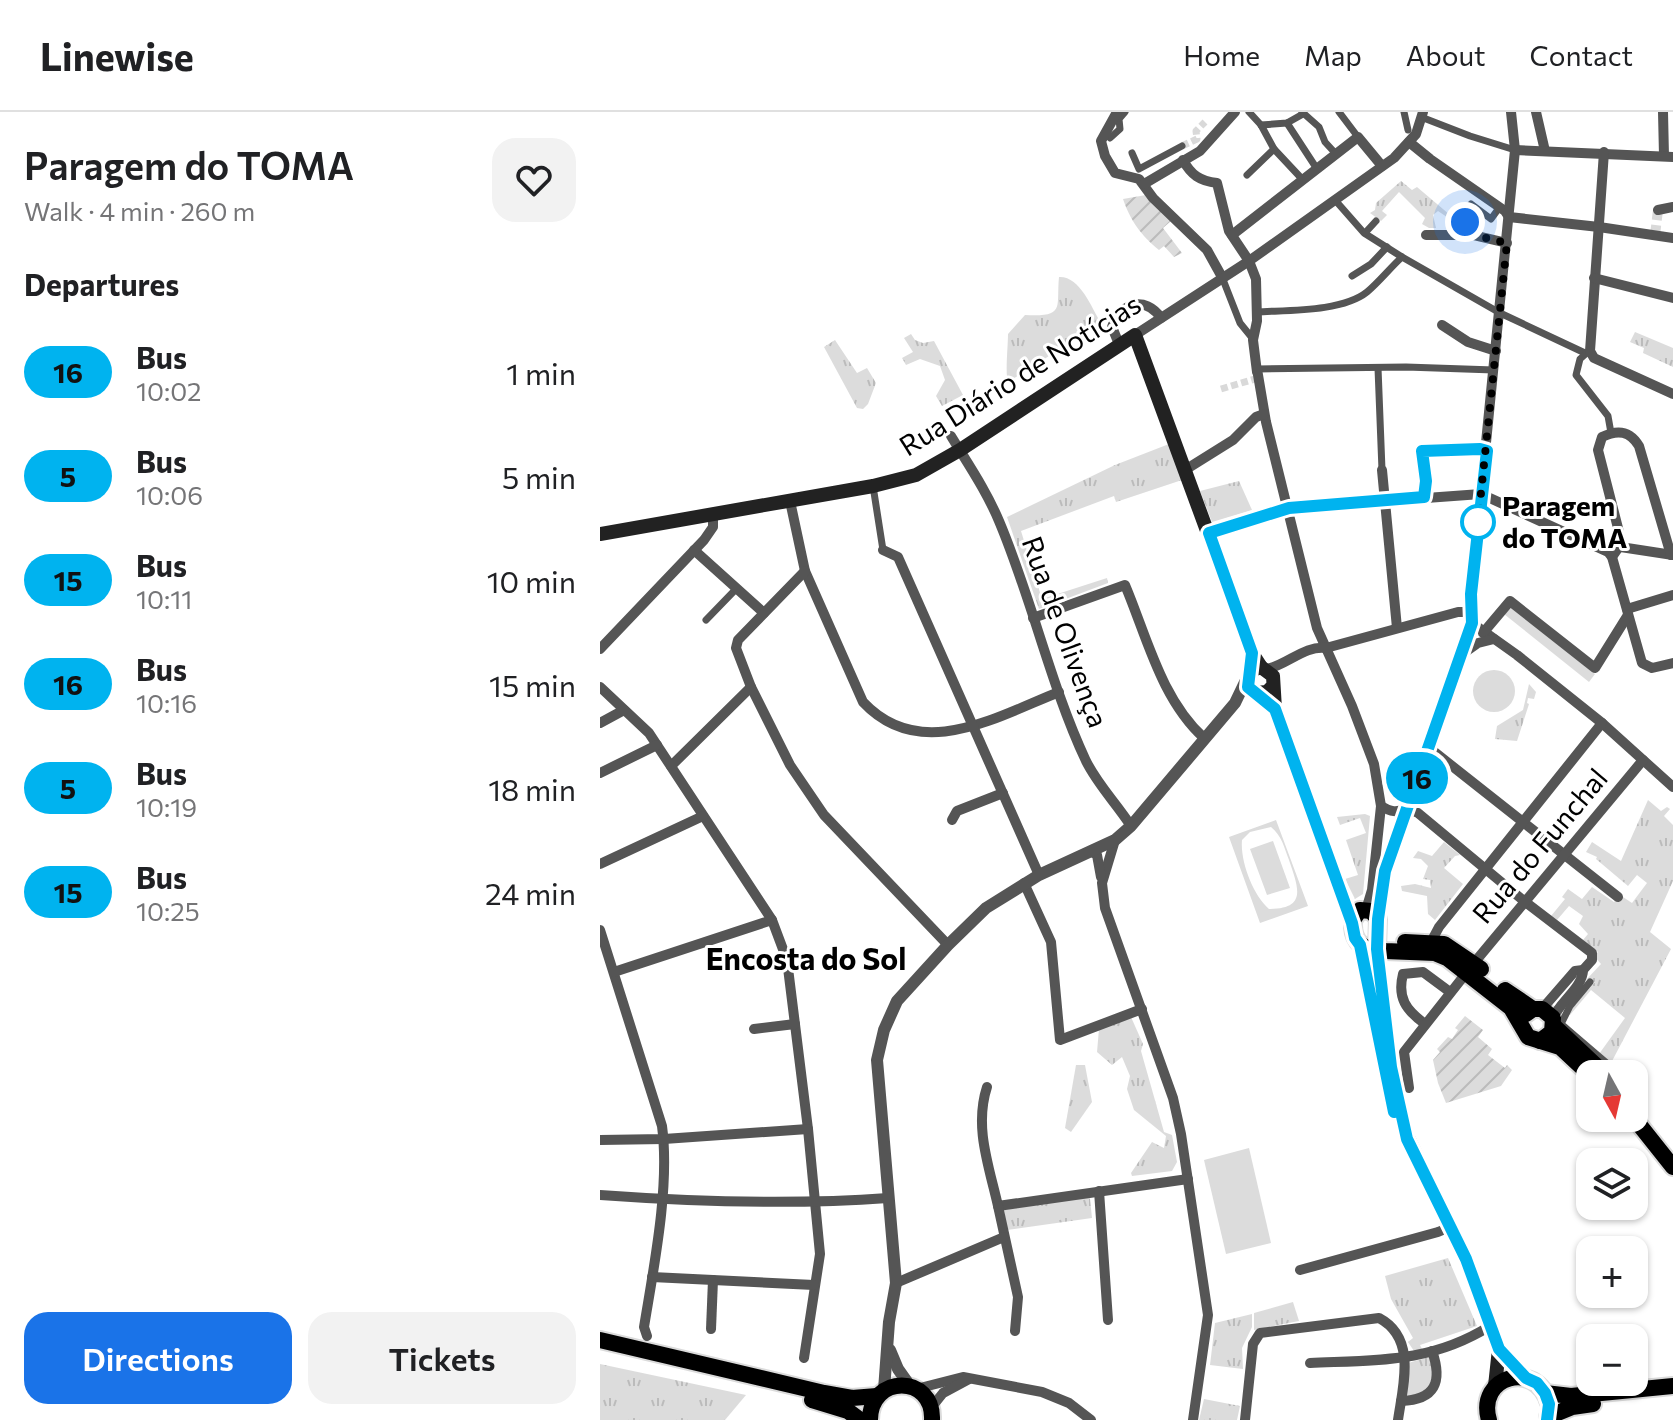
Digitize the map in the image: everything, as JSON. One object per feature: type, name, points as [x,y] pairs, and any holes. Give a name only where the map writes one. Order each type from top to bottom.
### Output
[{"type":"main road","name":"Rua Diário de Notícias","points":[[600,534],[873,486],[916,475],[960,450],[1135,335]]},
{"type":"main road","points":[[1135,335],[1252,653],[1264,674],[1342,895],[1364,916],[1378,946],[1391,1067],[1403,1127]]},
{"type":"main road","points":[[1257,693],[1267,692],[1264,674]]},
{"type":"main road","points":[[1257,693],[1275,709]]},
{"type":"main road","points":[[1364,916],[1355,938],[1360,945],[1390,1102],[1472,1273],[1495,1338],[1526,1378]]},
{"type":"main road","points":[[1360,945],[1444,944],[1511,1008],[1528,1037],[1560,1047],[1576,1062]]},
{"type":"main road","points":[[1378,946],[1385,951],[1435,953],[1470,967],[1545,1016],[1596,1060]]},
{"type":"main road","points":[[1522,1027],[1525,1014],[1545,1016]]},
{"type":"main road","points":[[1540,1041],[1550,1035],[1545,1016]]},
{"type":"main road","points":[[1648,1120],[1673,1151]]},
{"type":"main road","points":[[1645,1132],[1673,1167]]},
{"type":"main road","points":[[1495,1338],[1495,1386]]},
{"type":"main road","points":[[600,1340],[852,1398],[881,1393],[897,1385],[913,1388],[927,1399],[933,1416]]},
{"type":"main road","points":[[600,1351],[825,1403],[848,1411],[860,1420]]},
{"type":"main road","points":[[1484,1417],[1488,1397],[1495,1386],[1510,1378],[1526,1378],[1537,1383],[1549,1404],[1548,1418],[1572,1407],[1673,1397]]},
{"type":"main road","points":[[1545,1393],[1571,1396],[1673,1386]]},
{"type":"main road","points":[[870,1420],[871,1406],[881,1393]]},
{"type":"street","points":[[1117,112],[1101,141],[1115,173],[1134,176],[1144,184],[1153,198],[1207,250],[1222,277],[1240,323],[1253,340]]},
{"type":"street","points":[[1110,138],[1120,129],[1119,119],[1125,112]]},
{"type":"street","points":[[1144,184],[1200,151],[1235,112]]},
{"type":"street","points":[[1249,112],[1261,125],[1274,149],[1303,180]]},
{"type":"street","points":[[1339,112],[1382,166]]},
{"type":"street","points":[[1404,112],[1408,130]]},
{"type":"street","points":[[1364,916],[1385,871],[1471,617],[1515,150],[1511,112]]},
{"type":"street","points":[[1536,112],[1545,151]]},
{"type":"street","points":[[1663,112],[1669,157],[1515,150],[1422,115],[1416,134],[1409,142],[1509,217],[1673,238]]},
{"type":"street","points":[[1261,125],[1287,123],[1302,113],[1319,127],[1325,142],[1336,154]]},
{"type":"street","points":[[1287,123],[1317,169]]},
{"type":"street","points":[[1232,235],[1358,137]]},
{"type":"street","name":"Rua Diário de Notícias","points":[[1135,335],[1249,261],[1382,166],[1409,142]]},
{"type":"street","points":[[1132,153],[1139,169],[1182,146]]},
{"type":"street","points":[[1247,175],[1274,149]]},
{"type":"street","points":[[1604,152],[1588,349],[1577,364],[1576,375],[1608,416],[1611,433]]},
{"type":"street","points":[[1186,158],[1193,174],[1217,183],[1232,235],[1249,261],[1256,279],[1257,312],[1253,340],[1264,414],[1317,628],[1374,764],[1381,806],[1372,890],[1364,916]]},
{"type":"street","points":[[1335,200],[1365,233],[1402,257],[1500,313],[1588,349],[1594,358],[1673,394]]},
{"type":"street","points":[[1473,235],[1465,222],[1457,218],[1471,204],[1491,219],[1499,208]]},
{"type":"street","points":[[1658,210],[1673,207]]},
{"type":"street","points":[[1365,233],[1376,221]]},
{"type":"street","points":[[1426,235],[1473,235],[1507,243]]},
{"type":"street","points":[[1352,276],[1371,264],[1387,247]]},
{"type":"street","points":[[1257,312],[1289,311],[1351,301],[1370,290],[1402,257]]},
{"type":"street","points":[[1594,278],[1673,298]]},
{"type":"street","points":[[1119,344],[1112,327],[1115,317],[1126,307],[1141,302],[1149,305],[1161,318]]},
{"type":"street","points":[[1442,325],[1468,342],[1496,351]]},
{"type":"street","points":[[1257,371],[1378,368],[1494,370]]},
{"type":"street","points":[[1378,368],[1382,470],[1397,628]]},
{"type":"street","points":[[1185,470],[1233,440],[1256,417],[1264,414]]},
{"type":"street","points":[[1588,542],[1619,547],[1672,555],[1639,446],[1634,437],[1624,432],[1602,437],[1598,450],[1619,532],[1619,547],[1612,557]]},
{"type":"street","name":"Rua de Olivença","points":[[951,436],[1000,522],[1059,692],[1087,762],[1131,826]]},
{"type":"street","points":[[873,486],[883,550],[898,557],[1039,875]]},
{"type":"street","points":[[1209,533],[1289,508],[1481,494],[1608,552],[1642,663],[1652,668],[1673,664]]},
{"type":"street","points":[[790,501],[805,571],[863,702],[877,717],[896,727],[926,734],[940,733],[972,726],[1059,692]]},
{"type":"street","points":[[600,649],[694,550],[713,527],[713,514]]},
{"type":"street","points":[[694,550],[764,613]]},
{"type":"street","points":[[805,571],[738,640],[736,648],[751,687],[790,765],[824,815],[948,945]]},
{"type":"street","points":[[1033,618],[1125,585],[1172,701],[1187,723],[1204,738]]},
{"type":"street","points":[[706,620],[737,588]]},
{"type":"street","points":[[1483,633],[1510,601],[1595,668],[1627,612],[1673,595]]},
{"type":"street","points":[[896,1283],[877,1060],[880,1042],[897,1001],[986,908],[1039,875],[1115,840],[1131,826],[1204,738],[1264,674],[1308,650],[1326,648],[1458,612],[1471,617],[1483,633],[1517,655],[1602,723],[1673,787]]},
{"type":"street","points":[[1459,656],[1478,643],[1494,639]]},
{"type":"street","points":[[600,687],[649,733],[772,920],[787,960],[820,1254],[804,1358]]},
{"type":"street","points":[[671,766],[751,687]]},
{"type":"street","points":[[1235,703],[1257,693]]},
{"type":"street","points":[[600,723],[624,710]]},
{"type":"street","points":[[1431,942],[1484,868],[1602,723]]},
{"type":"street","points":[[600,773],[657,745]]},
{"type":"street","points":[[1428,747],[1618,897]]},
{"type":"street","name":"Rua do Funchal","points":[[1409,1088],[1404,1052],[1524,901],[1643,760]]},
{"type":"street","points":[[952,820],[957,811],[1003,793]]},
{"type":"street","points":[[1381,806],[1390,811],[1407,808],[1418,813],[1592,953],[1592,960],[1583,970],[1583,977],[1545,1016]]},
{"type":"street","points":[[600,864],[703,816]]},
{"type":"street","points":[[1102,883],[1115,840]]},
{"type":"street","points":[[1091,851],[1097,855],[1100,864],[1105,908],[1173,1098],[1188,1179],[1208,1315],[1193,1420]]},
{"type":"street","points":[[1024,883],[1051,942],[1060,1040],[1142,1009]]},
{"type":"street","points":[[614,972],[772,920]]},
{"type":"street","points":[[600,930],[664,1139],[661,1199],[644,1327],[647,1336]]},
{"type":"street","points":[[1425,1024],[1404,1004],[1403,974],[1423,972],[1450,992]]},
{"type":"street","points":[[1590,982],[1570,1006],[1561,1024],[1597,1060]]},
{"type":"street","points":[[754,1029],[795,1024]]},
{"type":"street","points":[[987,1087],[980,1108],[981,1124],[1018,1297],[1015,1331]]},
{"type":"street","points":[[600,1140],[808,1129]]},
{"type":"street","points":[[998,1206],[1188,1179]]},
{"type":"street","points":[[1099,1191],[1108,1320]]},
{"type":"street","points":[[600,1195],[816,1203],[888,1198]]},
{"type":"street","points":[[1300,1270],[1450,1227]]},
{"type":"street","points":[[881,1393],[893,1287],[896,1283],[1004,1237]]},
{"type":"street","points":[[652,1277],[814,1285]]},
{"type":"street","points":[[711,1329],[713,1280]]},
{"type":"street","points":[[1245,1420],[1253,1344],[1260,1333],[1379,1318],[1392,1325],[1405,1359],[1398,1420]]},
{"type":"street","points":[[1310,1363],[1405,1359],[1473,1337],[1495,1338]]},
{"type":"street","points":[[887,1344],[898,1369],[913,1388],[957,1377],[1042,1392],[1069,1403],[1091,1420]]},
{"type":"street","points":[[1401,1401],[1428,1396],[1435,1385],[1438,1373],[1432,1351]]},
{"type":"street","points":[[933,1416],[943,1393],[969,1379]]},
{"type":"green space","points":[[1401,181],[1412,190],[1417,187],[1450,215],[1447,217],[1438,211],[1433,215],[1436,228],[1429,228],[1422,224],[1425,218],[1399,192],[1382,211],[1387,215],[1381,221],[1370,213],[1375,210],[1376,203]]},
{"type":"green space","points":[[1146,195],[1171,221],[1163,228],[1182,253],[1174,257],[1164,246],[1159,250],[1133,221],[1123,199]]},
{"type":"green space","points":[[1059,277],[1079,287],[1101,323],[1008,382],[1008,334],[1025,315],[1053,312],[1058,303]]},
{"type":"green space","points":[[1635,332],[1673,348],[1673,367],[1643,353],[1644,348],[1630,342]]},
{"type":"green space","points":[[911,334],[923,343],[934,341],[963,395],[942,406],[936,396],[945,380],[940,366],[920,359],[906,365],[902,358],[913,352],[904,338]]},
{"type":"green space","points":[[835,340],[857,373],[867,368],[876,383],[863,409],[857,408],[824,347]]},
{"type":"green space","points":[[1169,444],[1182,480],[1116,502],[1114,496],[1021,531],[1042,599],[1107,578],[1108,583],[1039,609],[1007,517],[1115,465]]},
{"type":"green space","points":[[1239,481],[1252,510],[1212,522],[1200,491]]},
{"type":"green space","points":[[1511,606],[1595,674],[1589,682],[1504,614]]},
{"type":"green space","points":[[1494,670],[1509,676],[1515,691],[1509,706],[1494,712],[1479,706],[1473,691],[1479,676]]},
{"type":"green space","points":[[1529,684],[1536,692],[1534,699],[1528,698],[1529,704],[1517,741],[1495,739],[1497,726],[1523,710]]},
{"type":"green space","points":[[1648,800],[1661,811],[1667,807],[1670,809],[1664,816],[1673,825],[1673,881],[1650,932],[1671,949],[1613,1060],[1607,1060],[1599,1054],[1625,1018],[1591,990],[1570,1015],[1567,1014],[1595,982],[1586,980],[1601,964],[1594,956],[1598,952],[1583,940],[1588,934],[1579,924],[1583,916],[1569,906],[1557,920],[1551,916],[1565,899],[1562,897],[1568,889],[1582,899],[1592,887],[1614,902],[1620,895],[1632,903],[1647,883],[1637,875],[1628,886],[1597,857],[1586,852],[1592,842],[1621,861]]},
{"type":"green space","points":[[1370,816],[1363,894],[1355,899],[1345,879],[1358,875],[1346,840],[1366,833],[1360,818],[1340,825],[1337,817]]},
{"type":"green space","points":[[1276,820],[1308,906],[1260,923],[1229,837]],"holes":[[[1271,827],[1289,860],[1297,895],[1290,905],[1269,909],[1249,877],[1242,840],[1250,832]]]},
{"type":"green space","points":[[1273,841],[1290,888],[1267,895],[1250,849]]},
{"type":"green space","points":[[1444,842],[1460,855],[1444,868],[1463,884],[1435,920],[1428,914],[1427,896],[1402,891],[1401,886],[1415,884],[1431,888],[1430,880],[1423,879],[1428,866],[1421,859],[1413,858],[1418,851],[1432,856]]},
{"type":"green space","points":[[1465,1016],[1483,1030],[1478,1037],[1492,1049],[1488,1055],[1512,1070],[1501,1086],[1446,1103],[1433,1060],[1440,1052],[1437,1049],[1448,1037],[1452,1039],[1458,1030],[1455,1028]]},
{"type":"green space","points":[[1131,1017],[1143,1044],[1141,1051],[1164,1132],[1172,1135],[1177,1162],[1172,1171],[1132,1176],[1152,1142],[1164,1148],[1166,1136],[1134,1110],[1127,1089],[1130,1076],[1122,1057],[1112,1065],[1097,1052],[1099,1029]]},
{"type":"green space","points":[[1076,1065],[1085,1065],[1092,1102],[1071,1132],[1065,1128]]},
{"type":"green space","points":[[1249,1148],[1271,1243],[1226,1254],[1204,1160]]},
{"type":"green space","points":[[1087,1196],[1092,1218],[1007,1230],[1004,1210]]},
{"type":"green space","points":[[1448,1258],[1477,1326],[1420,1345],[1422,1349],[1414,1351],[1408,1342],[1413,1338],[1391,1299],[1385,1276]]},
{"type":"green space","points":[[1293,1302],[1299,1321],[1254,1330],[1254,1313]]},
{"type":"green space","points":[[1252,1314],[1252,1327],[1242,1348],[1243,1369],[1210,1365],[1215,1323]]},
{"type":"green space","points":[[1429,1357],[1432,1373],[1429,1385],[1420,1393],[1405,1396],[1408,1363]]},
{"type":"green space","points":[[600,1364],[746,1395],[725,1420],[600,1420]]},
{"type":"green space","points":[[1204,1399],[1240,1406],[1237,1420],[1199,1420]]},
{"type":"tunnel","points":[[1182,146],[1197,139],[1196,131],[1205,122]]},
{"type":"tunnel","points":[[1655,235],[1658,210]]},
{"type":"tunnel","points":[[1221,389],[1258,378]]},
{"type":"bus line","name":"16","points":[[1394,1112],[1360,945],[1275,709],[1248,687],[1252,653],[1209,533],[1289,508],[1424,497],[1426,481],[1422,451],[1480,449],[1487,451],[1471,594],[1472,623],[1385,871],[1377,949],[1391,1067],[1407,1139],[1466,1259],[1499,1349],[1526,1378],[1542,1388],[1549,1404],[1547,1420]]},
{"type":"place","name":"Paragem do TOMA","points":[[1478,522]]},
{"type":"district","name":"Encosta do Sol","points":[[806,960]]},
{"type":"route","points":[[1465,222],[1473,235],[1507,243],[1478,522]]}]
